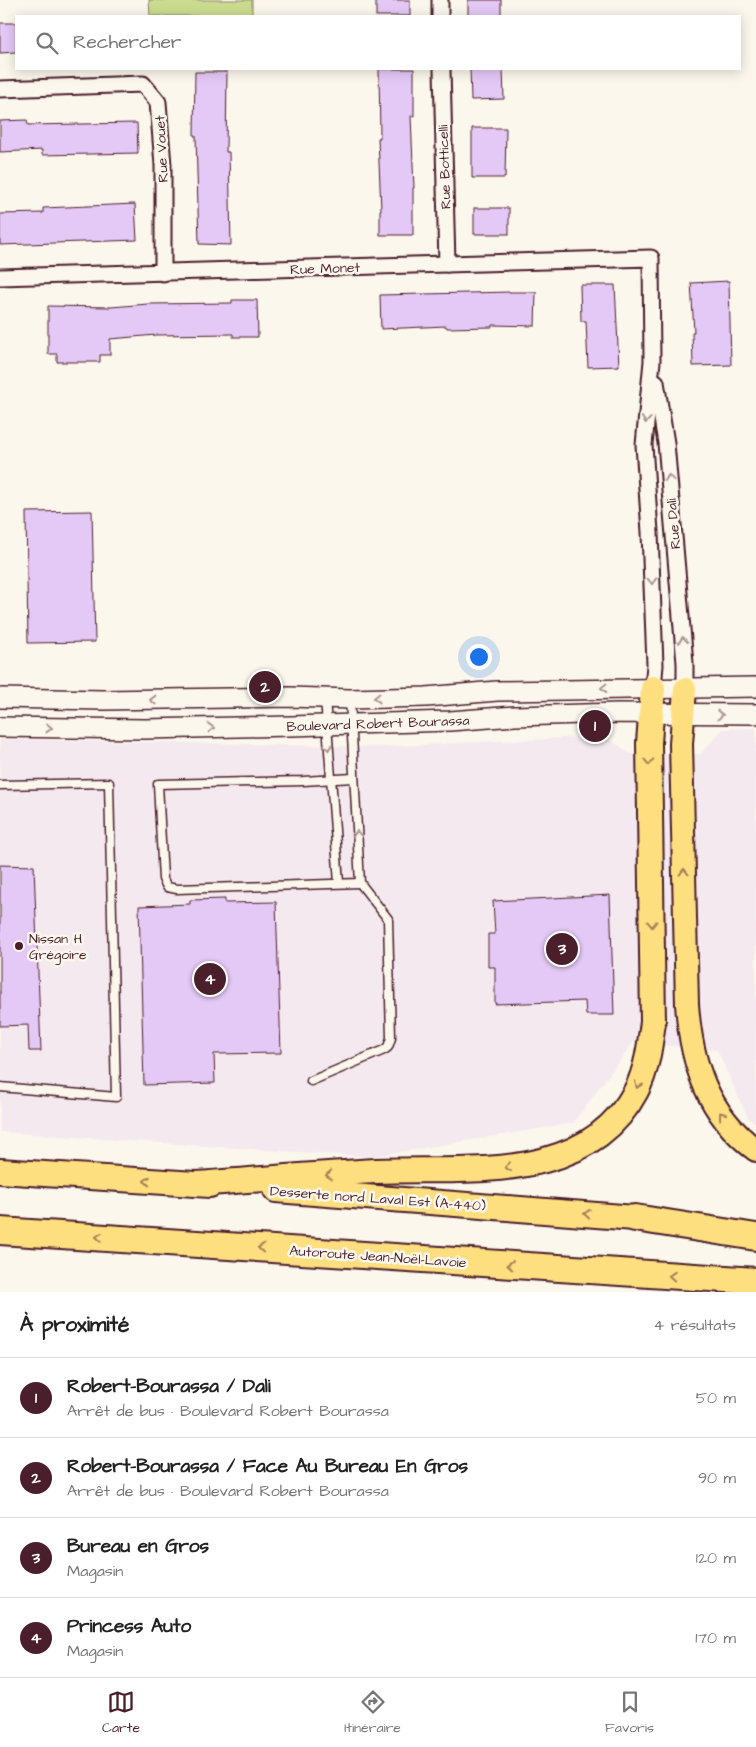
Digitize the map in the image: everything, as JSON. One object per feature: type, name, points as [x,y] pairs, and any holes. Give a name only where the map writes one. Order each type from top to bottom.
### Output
[{"type":"highway","points":[[195,1184],[377,1171],[483,1169],[524,1164],[556,1158],[572,1151],[600,1134],[613,1122],[630,1101],[642,1077],[653,1022],[649,743],[653,688]]},
{"type":"highway","name":"Desserte nord Laval Est (A-440)","points":[[0,1171],[635,1218]]},
{"type":"highway","points":[[635,1218],[756,1237]]},
{"type":"highway","name":"Autoroute Jean-Noël-Lavoie","points":[[0,1231],[756,1281]]},
{"type":"main road","points":[[684,689],[682,763],[687,1004],[690,1032],[698,1071],[712,1100],[731,1127],[756,1150]]},
{"type":"main road","name":"Desserte nord Laval Est (A-440)","points":[[635,1218],[756,1224]]},
{"type":"street","points":[[440,0],[440,15]]},
{"type":"street","name":"Rue Botticelli","points":[[442,70],[447,264]]},
{"type":"street","name":"Rue Vouet","points":[[0,89],[143,84],[158,102],[163,166],[163,273]]},
{"type":"street","name":"Rue Monet","points":[[0,278],[651,258]]},
{"type":"street","name":"Rue Dali","points":[[651,258],[652,361],[644,444],[650,532],[655,665],[653,688]]},
{"type":"street","name":"Rue Dali","points":[[652,361],[666,443],[685,663],[684,689]]},
{"type":"street","name":"Boulevard Robert Bourassa","points":[[0,698],[140,700],[350,699],[426,697],[497,691],[756,687]]},
{"type":"street","name":"Boulevard Robert Bourassa","points":[[0,727],[145,729],[450,721],[515,716],[651,713],[756,714]]},
{"type":"lane","points":[[325,698],[339,884]]},
{"type":"lane","points":[[311,1081],[384,1050],[388,1047],[391,1038],[388,919],[360,883],[350,699]]},
{"type":"lane","points":[[353,778],[158,784],[163,879],[167,887],[178,889],[360,883]]},
{"type":"lane","points":[[0,785],[109,783],[116,1097],[0,1087]]},
{"type":"shaded area","points":[[756,728],[756,1123],[748,1118],[717,1050],[633,1043],[573,1123],[371,1157],[0,1132],[0,739],[378,747],[605,736],[631,754],[700,754],[723,729]]},
{"type":"green space","points":[[149,0],[252,0],[252,15],[150,15]]},
{"type":"building","points":[[376,0],[410,0],[410,15],[376,15]]},
{"type":"building","points":[[468,0],[501,0],[501,15],[468,15]]},
{"type":"building","points":[[0,23],[15,23],[15,52],[0,53]]},
{"type":"building","points":[[379,70],[414,70],[414,116],[411,116],[414,188],[413,235],[380,235],[381,210],[378,138],[380,138]]},
{"type":"building","points":[[470,70],[503,70],[504,99],[471,100]]},
{"type":"building","points":[[195,72],[227,72],[226,152],[229,152],[231,245],[199,244],[196,136],[194,136]]},
{"type":"building","points":[[27,120],[28,125],[137,123],[138,153],[42,155],[42,150],[0,152],[0,121]]},
{"type":"building","points":[[472,128],[506,128],[505,178],[472,178]]},
{"type":"building","points":[[135,204],[137,240],[0,245],[0,214],[43,213],[43,208]]},
{"type":"building","points":[[474,208],[509,208],[509,234],[474,234]]},
{"type":"building","points":[[729,281],[731,365],[693,366],[692,332],[694,332],[691,283]]},
{"type":"building","points":[[580,285],[615,285],[619,366],[588,367],[586,321],[581,321]]},
{"type":"building","points":[[536,292],[535,326],[492,325],[492,327],[447,328],[446,326],[381,329],[380,295]]},
{"type":"building","points":[[232,300],[257,300],[258,337],[233,337],[233,334],[156,335],[110,339],[110,355],[100,355],[100,362],[57,362],[57,354],[48,354],[48,306],[111,307],[148,304],[232,303]]},
{"type":"building","points":[[92,511],[95,642],[28,643],[26,512]]},
{"type":"building","name":"Nissan H Grégoire","points":[[0,865],[34,866],[41,1051],[29,1051],[28,1025],[0,1026]]},
{"type":"building","points":[[610,895],[614,1015],[586,1015],[585,1001],[495,1004],[495,967],[488,967],[488,934],[495,934],[493,901]]},
{"type":"building","points":[[225,899],[225,903],[276,902],[281,1053],[214,1054],[215,1083],[144,1085],[139,906],[190,904],[190,900]]},
{"type":"place","name":"Robert-Bourassa / Face Au Bureau En Gros","points":[[265,687]]},
{"type":"place","name":"Robert-Bourassa / Dali","points":[[595,726]]},
{"type":"place","name":"Nissan H Grégoire","points":[[19,946]]},
{"type":"place","name":"Bureau en Gros","points":[[562,949]]},
{"type":"place","name":"Princess Auto","points":[[210,979]]}]
